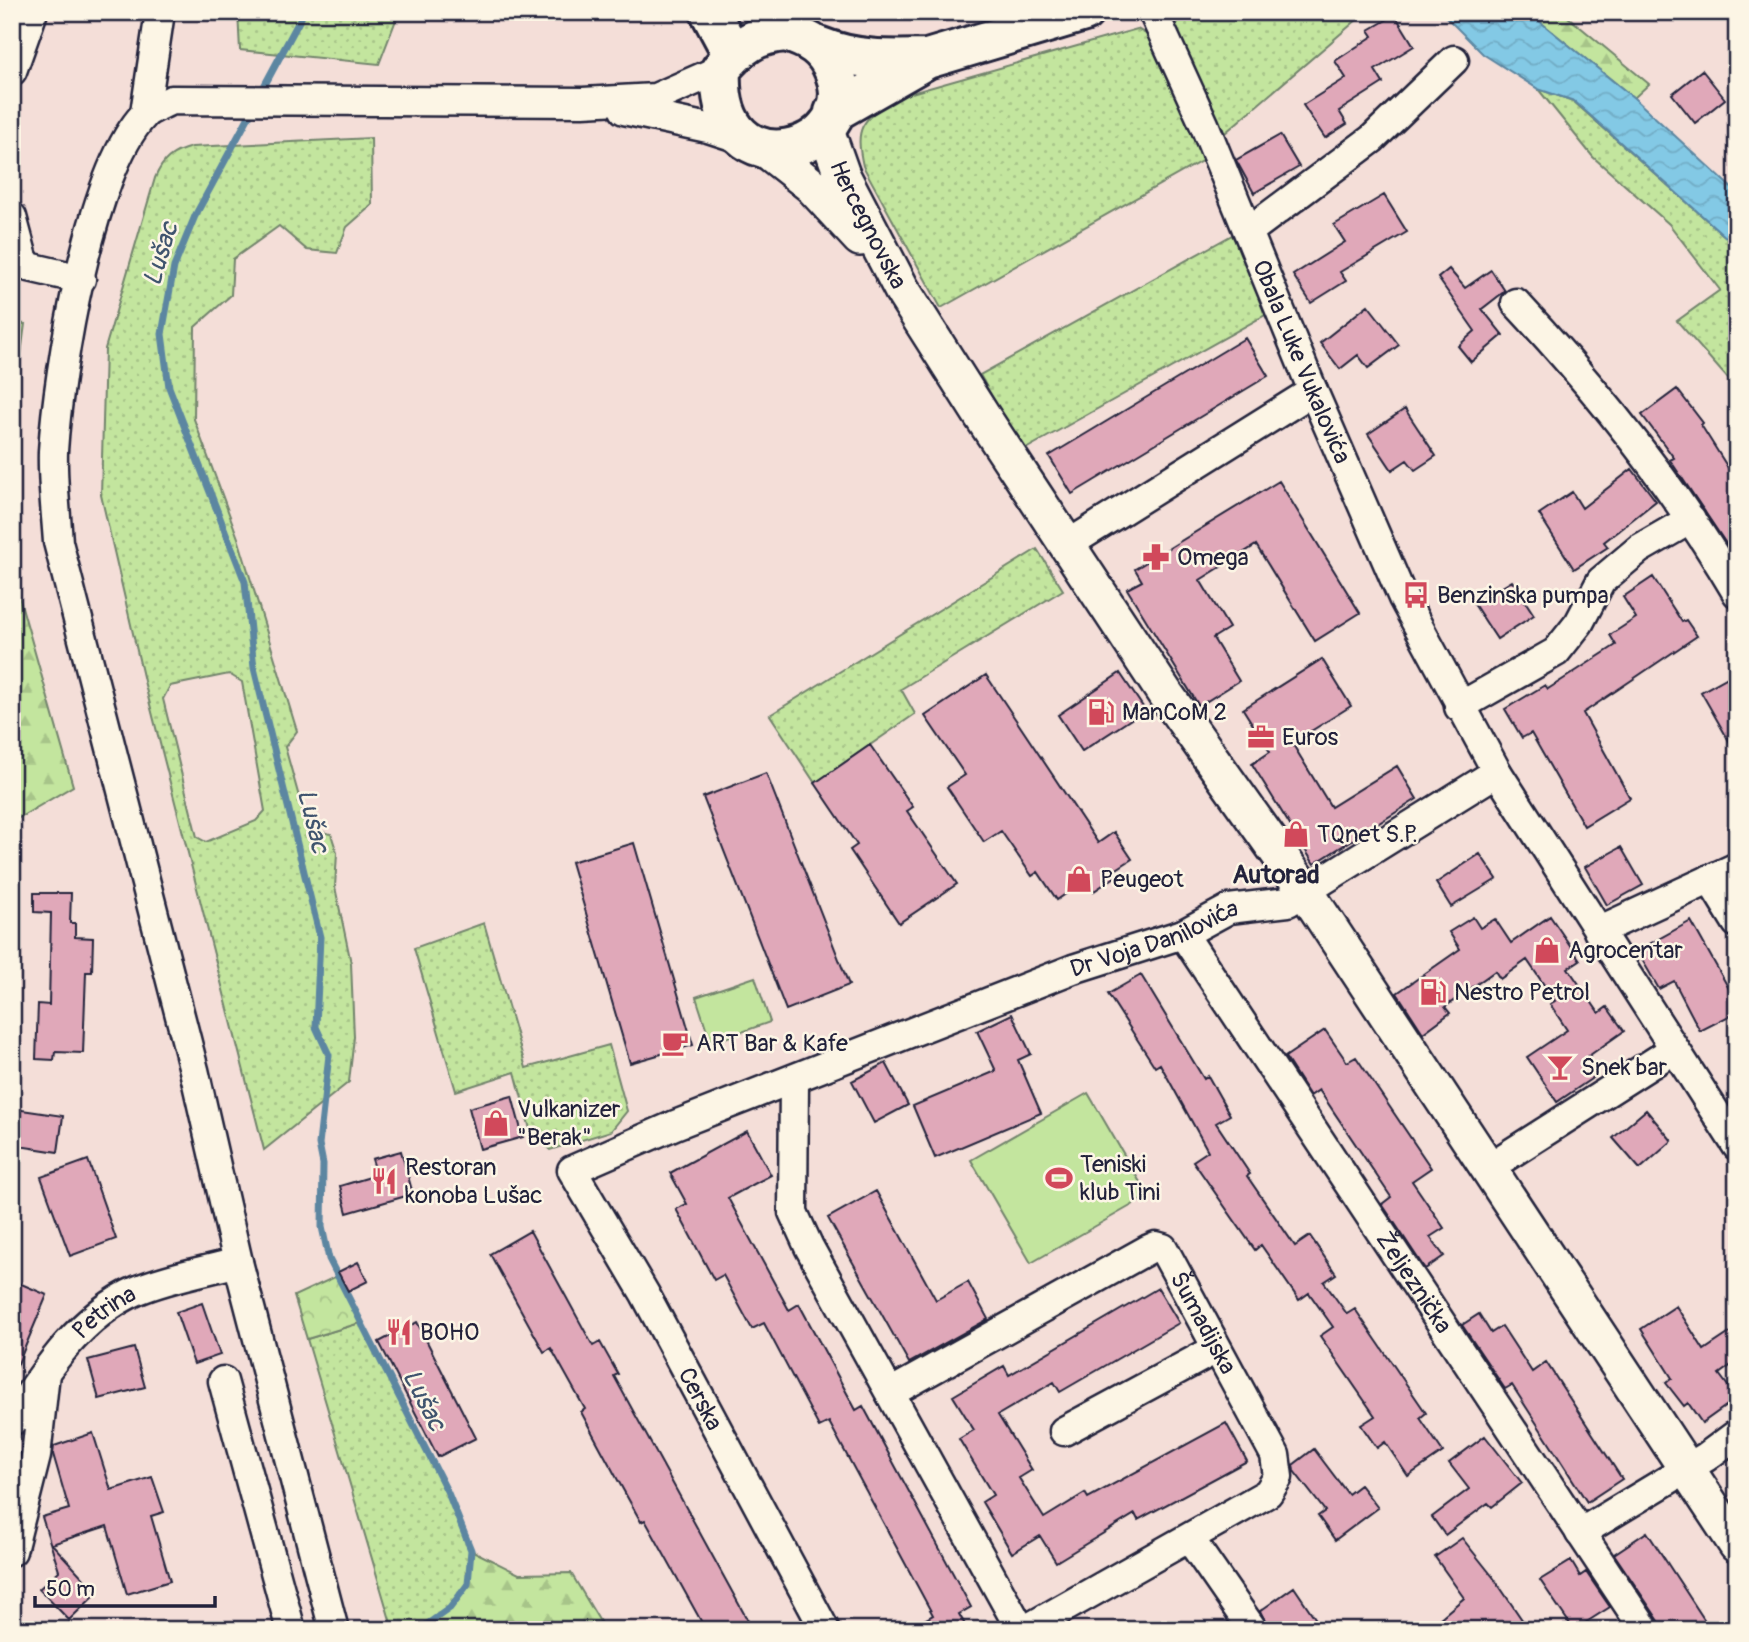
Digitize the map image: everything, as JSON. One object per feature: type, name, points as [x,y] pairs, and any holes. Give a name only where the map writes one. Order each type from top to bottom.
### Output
[{"type":"main road","points":[[710,12],[727,62]]},
{"type":"main road","points":[[751,12],[844,57],[864,60],[927,59]]},
{"type":"main road","points":[[830,120],[838,95],[837,77],[830,60],[802,39],[766,33],[748,41],[727,62],[720,92],[724,111],[733,128],[756,145],[797,147],[813,139],[830,120],[927,59],[1084,12]]},
{"type":"street","points":[[12,71],[33,12]]},
{"type":"street","points":[[160,12],[145,113],[123,143],[93,227],[63,356],[53,454],[58,542],[194,1070],[238,1262],[334,1630]]},
{"type":"street","name":"Obala Luke Vukalovića","points":[[1153,12],[1249,231],[1313,391],[1403,598],[1459,707],[1497,772],[1673,1050],[1737,1146]]},
{"type":"street","points":[[1249,231],[1372,139],[1454,60]]},
{"type":"street","points":[[145,113],[172,100],[583,102],[655,98],[727,62]]},
{"type":"street","points":[[583,102],[708,128],[756,145]]},
{"type":"street","name":"Hercegnovska","points":[[830,120],[842,175],[902,290]]},
{"type":"street","name":"Hercegnovska","points":[[756,145],[811,185],[836,209],[902,290]]},
{"type":"street","points":[[12,217],[23,258],[29,267],[81,279]]},
{"type":"street","points":[[902,290],[1166,695],[1306,892],[1737,1545]]},
{"type":"street","points":[[1516,303],[1608,407],[1691,519],[1737,593]]},
{"type":"street","points":[[1067,545],[1313,391]]},
{"type":"street","points":[[1459,707],[1556,652],[1579,623],[1601,581],[1639,549],[1691,519]]},
{"type":"street","name":"Dr Voja Danilovića","points":[[572,1170],[675,1125],[1073,969],[1183,934],[1229,909],[1288,902],[1497,772]]},
{"type":"street","points":[[1598,931],[1737,867]]},
{"type":"street","points":[[1710,879],[1737,923]]},
{"type":"street","name":"Željeznička","points":[[1183,934],[1645,1630]]},
{"type":"street","points":[[1488,1168],[1673,1050]]},
{"type":"street","points":[[793,1080],[793,1212],[809,1248],[1023,1630]]},
{"type":"street","name":"Cerska","points":[[572,1170],[645,1294],[825,1630]]},
{"type":"street","name":"Šumadijska","points":[[891,1392],[1156,1245],[1163,1248],[1275,1455],[1278,1477],[1268,1493],[1023,1630]]},
{"type":"street","name":"Petrina","points":[[12,1421],[45,1370],[92,1320],[138,1290],[238,1262]]},
{"type":"street","points":[[1064,1431],[1216,1349]]},
{"type":"street","points":[[12,1550],[36,1456],[45,1370]]},
{"type":"street","points":[[223,1381],[291,1630]]},
{"type":"street","points":[[1580,1533],[1686,1469],[1737,1434]]},
{"type":"street","points":[[1190,1539],[1253,1630]]},
{"type":"green space","points":[[238,12],[399,12],[379,64],[240,50]]},
{"type":"green space","points":[[1195,12],[1366,12],[1219,138],[1174,31],[1178,18]]},
{"type":"green space","points":[[1528,12],[1562,12],[1649,84],[1634,98]]},
{"type":"green space","points":[[1137,29],[1152,37],[1205,159],[941,308],[863,166],[860,133],[863,126],[874,113],[894,98]]},
{"type":"green space","points":[[1538,89],[1573,101],[1737,247],[1737,389],[1677,321],[1720,290],[1669,224],[1593,157]]},
{"type":"green space","points":[[371,138],[372,205],[347,227],[337,253],[307,250],[279,226],[233,259],[231,295],[195,327],[194,419],[238,538],[297,731],[285,747],[308,829],[331,834],[337,853],[335,887],[351,963],[354,1037],[349,1082],[264,1150],[144,681],[101,495],[105,349],[155,178],[169,157],[192,147]],"holes":[[[229,674],[242,682],[265,811],[256,821],[206,842],[197,837],[163,699],[170,686]]]},
{"type":"green space","points":[[1232,235],[1274,310],[1022,451],[980,375]]},
{"type":"green space","points":[[12,323],[25,324],[12,422]]},
{"type":"green space","points":[[12,547],[14,579],[73,786],[12,822]]},
{"type":"green space","points":[[1037,549],[1063,590],[901,689],[915,714],[815,783],[770,715]]},
{"type":"green space","points":[[484,923],[526,1068],[609,1045],[627,1111],[611,1131],[550,1150],[531,1133],[515,1072],[456,1091],[414,948]]},
{"type":"green space","points":[[755,977],[770,1022],[711,1043],[696,997]]},
{"type":"green space","name":"Teniski klub Tini","points":[[1088,1093],[1148,1196],[1031,1263],[971,1160]]},
{"type":"green space","points":[[337,1276],[360,1323],[307,1339],[294,1296]]},
{"type":"green space","points":[[360,1323],[448,1493],[471,1550],[468,1584],[450,1608],[419,1630],[393,1630],[307,1339]]},
{"type":"green space","points":[[471,1550],[519,1574],[571,1573],[605,1630],[419,1630],[450,1608],[468,1584]]},
{"type":"water","points":[[1441,12],[1528,12],[1634,98],[1737,193],[1737,247],[1574,101],[1538,89],[1483,54]]},
{"type":"building","points":[[1395,15],[1414,46],[1375,70],[1383,83],[1339,111],[1347,124],[1325,138],[1303,105],[1346,78],[1335,61],[1373,36],[1369,30]]},
{"type":"building","points":[[1702,70],[1725,99],[1695,123],[1672,94]]},
{"type":"building","points":[[1280,135],[1299,167],[1254,193],[1236,160]]},
{"type":"building","points":[[1384,195],[1407,232],[1340,272],[1346,281],[1311,303],[1293,275],[1345,242],[1334,225]]},
{"type":"building","points":[[1449,269],[1465,288],[1491,270],[1505,291],[1482,309],[1503,335],[1471,362],[1458,346],[1475,331],[1438,278]]},
{"type":"building","points":[[1368,305],[1399,345],[1368,368],[1358,355],[1340,369],[1320,343]]},
{"type":"building","points":[[1245,338],[1268,376],[1072,494],[1049,456]]},
{"type":"building","points":[[1677,389],[1703,423],[1701,425],[1737,482],[1737,560],[1670,460],[1674,458],[1642,415]]},
{"type":"building","points":[[1405,409],[1436,456],[1415,470],[1407,460],[1392,470],[1368,434]]},
{"type":"building","points":[[1632,469],[1656,501],[1604,542],[1608,547],[1574,569],[1539,514],[1572,492],[1582,508]]},
{"type":"building","points":[[1279,481],[1360,613],[1315,641],[1256,545],[1200,580],[1229,628],[1213,638],[1239,681],[1199,706],[1127,589],[1142,581],[1135,569]]},
{"type":"building","points":[[1653,577],[1682,622],[1686,620],[1697,636],[1583,713],[1630,798],[1584,826],[1531,733],[1522,738],[1505,709],[1545,685],[1548,689],[1616,645],[1610,635],[1636,618],[1623,597]]},
{"type":"building","points":[[1512,581],[1534,615],[1497,639],[1474,604]]},
{"type":"building","points":[[1322,659],[1351,706],[1292,743],[1331,807],[1397,766],[1417,799],[1314,864],[1252,764],[1270,752],[1243,709]]},
{"type":"building","points":[[1737,672],[1737,755],[1701,692]]},
{"type":"building","name":"ManCoM 2","points":[[1120,673],[1145,710],[1082,751],[1058,715]]},
{"type":"building","points":[[986,675],[1098,843],[1114,832],[1132,859],[1112,872],[1115,877],[1094,891],[1087,879],[1057,900],[1038,872],[1032,876],[1001,831],[984,842],[947,787],[965,775],[925,716]]},
{"type":"building","points":[[870,745],[913,807],[907,811],[957,884],[899,923],[850,850],[857,845],[815,783]]},
{"type":"building","points":[[766,773],[849,985],[786,1010],[703,797]]},
{"type":"building","points":[[634,843],[693,1045],[630,1063],[571,862]]},
{"type":"building","points":[[1621,847],[1643,885],[1607,905],[1585,867]]},
{"type":"building","points":[[1480,854],[1497,879],[1451,907],[1436,883]]},
{"type":"building","points":[[34,893],[71,893],[70,923],[75,923],[75,937],[93,938],[92,972],[86,972],[83,1053],[55,1052],[54,1060],[36,1059],[38,1004],[49,1005],[51,913],[34,912]]},
{"type":"building","points":[[1550,916],[1580,960],[1568,968],[1599,1013],[1607,1007],[1624,1031],[1583,1060],[1594,1077],[1557,1102],[1527,1057],[1567,1030],[1550,1004],[1555,1001],[1527,960],[1500,979],[1495,971],[1445,1007],[1450,1013],[1423,1033],[1397,993],[1460,949],[1449,932],[1473,917],[1480,928],[1495,919],[1511,943]]},
{"type":"building","points":[[1691,921],[1737,1003],[1737,1012],[1700,1031],[1674,981],[1659,989],[1637,951]]},
{"type":"building","points":[[1141,975],[1204,1079],[1208,1076],[1230,1115],[1216,1123],[1250,1174],[1247,1176],[1295,1246],[1310,1236],[1336,1274],[1324,1282],[1347,1314],[1355,1309],[1426,1413],[1420,1418],[1443,1452],[1408,1476],[1385,1442],[1377,1448],[1361,1425],[1375,1416],[1320,1336],[1333,1327],[1309,1293],[1299,1300],[1261,1245],[1255,1250],[1193,1161],[1208,1151],[1160,1064],[1155,1067],[1108,994]]},
{"type":"building","points":[[1012,1014],[1031,1054],[1018,1060],[1041,1113],[935,1158],[913,1106],[996,1071],[977,1031]]},
{"type":"building","points":[[1325,1030],[1347,1062],[1356,1057],[1431,1168],[1412,1181],[1444,1228],[1430,1237],[1444,1256],[1425,1269],[1382,1204],[1391,1197],[1319,1090],[1310,1096],[1285,1057]]},
{"type":"building","points":[[886,1063],[908,1105],[874,1123],[852,1081]]},
{"type":"building","name":"Vulkanizer \"Berak\"","points":[[512,1096],[523,1137],[480,1149],[469,1108]]},
{"type":"building","points":[[15,1109],[63,1116],[58,1152],[12,1145]]},
{"type":"building","points":[[1646,1110],[1672,1141],[1640,1169],[1613,1138]]},
{"type":"building","points":[[747,1131],[771,1175],[728,1198],[789,1310],[799,1304],[856,1410],[863,1406],[971,1607],[959,1614],[968,1630],[906,1630],[933,1615],[829,1422],[819,1427],[764,1323],[752,1329],[723,1275],[714,1280],[676,1209],[687,1204],[670,1173]]},
{"type":"building","name":"Restoran konoba Lušac","points":[[401,1151],[413,1194],[347,1213],[340,1186],[377,1175],[372,1159]]},
{"type":"building","points":[[88,1160],[116,1239],[70,1256],[41,1177]]},
{"type":"building","points":[[876,1191],[936,1300],[968,1282],[988,1319],[909,1363],[828,1218]]},
{"type":"building","points":[[530,1231],[593,1346],[600,1342],[618,1374],[614,1376],[753,1630],[706,1630],[645,1520],[641,1522],[620,1484],[581,1412],[585,1409],[551,1348],[544,1352],[490,1254]]},
{"type":"building","points":[[358,1262],[368,1281],[348,1291],[338,1272]]},
{"type":"building","points":[[12,1280],[47,1295],[12,1378]]},
{"type":"building","points":[[1158,1288],[1179,1323],[1060,1392],[1054,1382],[998,1415],[1032,1470],[1019,1478],[1044,1518],[1085,1493],[1088,1498],[1226,1423],[1247,1461],[1138,1520],[1135,1514],[1056,1562],[1040,1536],[1012,1553],[982,1502],[993,1495],[959,1439],[974,1430],[953,1396],[1004,1366],[1009,1375]]},
{"type":"building","points":[[202,1303],[220,1355],[194,1364],[176,1312]]},
{"type":"building","points":[[1676,1306],[1704,1350],[1737,1328],[1737,1361],[1719,1374],[1737,1398],[1702,1423],[1688,1403],[1684,1406],[1666,1383],[1672,1378],[1641,1329]]},
{"type":"building","points":[[1479,1314],[1491,1333],[1502,1326],[1532,1372],[1546,1362],[1622,1479],[1587,1502],[1512,1385],[1505,1389],[1462,1325]]},
{"type":"building","points":[[417,1322],[476,1438],[438,1457],[379,1342]]},
{"type":"building","points":[[134,1348],[145,1387],[99,1399],[88,1360]]},
{"type":"building","points":[[93,1433],[111,1490],[152,1477],[164,1512],[151,1516],[170,1581],[127,1594],[107,1526],[52,1544],[97,1593],[69,1620],[39,1589],[59,1571],[42,1517],[69,1509],[53,1454],[54,1446]]},
{"type":"building","points":[[1485,1436],[1522,1483],[1492,1507],[1488,1503],[1445,1535],[1432,1517],[1469,1489],[1449,1463]]},
{"type":"building","points":[[1314,1449],[1348,1494],[1360,1485],[1378,1508],[1335,1540],[1318,1516],[1325,1511],[1294,1471],[1293,1465]]},
{"type":"building","points":[[1647,1532],[1711,1630],[1662,1630],[1659,1621],[1614,1554]]},
{"type":"building","points":[[1462,1538],[1529,1630],[1426,1630],[1464,1598],[1435,1557]]},
{"type":"building","points":[[1571,1561],[1580,1576],[1586,1572],[1610,1607],[1574,1630],[1540,1580]]},
{"type":"building","points":[[1294,1587],[1323,1630],[1270,1630],[1260,1611]]},
{"type":"waterway","name":"Lušac","points":[[261,92],[304,12]]},
{"type":"waterway","name":"Lušac","points":[[253,109],[195,216],[174,267],[162,334],[169,387],[245,582],[254,668],[320,937],[316,1027],[329,1055],[319,1144],[323,1164],[322,1227],[329,1259],[448,1493],[471,1550],[468,1584],[450,1608],[419,1630]]},
{"type":"place","name":"Omega","points":[[1156,557]]},
{"type":"place","name":"Benzinska pumpa","points":[[1416,595]]},
{"type":"place","name":"ManCoM 2","points":[[1101,712]]},
{"type":"place","name":"Euros","points":[[1261,737]]},
{"type":"place","name":"TQnet S.P.","points":[[1296,834]]},
{"type":"place","name":"Peugeot","points":[[1079,879]]},
{"type":"place","name":"Agrocentar","points":[[1547,950]]},
{"type":"place","name":"Nestro Petrol","points":[[1433,992]]},
{"type":"place","name":"ART Bar & Кafe","points":[[675,1043]]},
{"type":"place","name":"Snek bar","points":[[1560,1067]]},
{"type":"place","name":"Vulkanizer \"Berak\"","points":[[496,1123]]},
{"type":"place","name":"Teniski klub Tini","points":[[1059,1178]]},
{"type":"place","name":"Restoran konoba Lušac","points":[[384,1181]]},
{"type":"place","name":"BOHO","points":[[399,1332]]},
{"type":"district","name":"Autorad","points":[[1276,875]]}]
